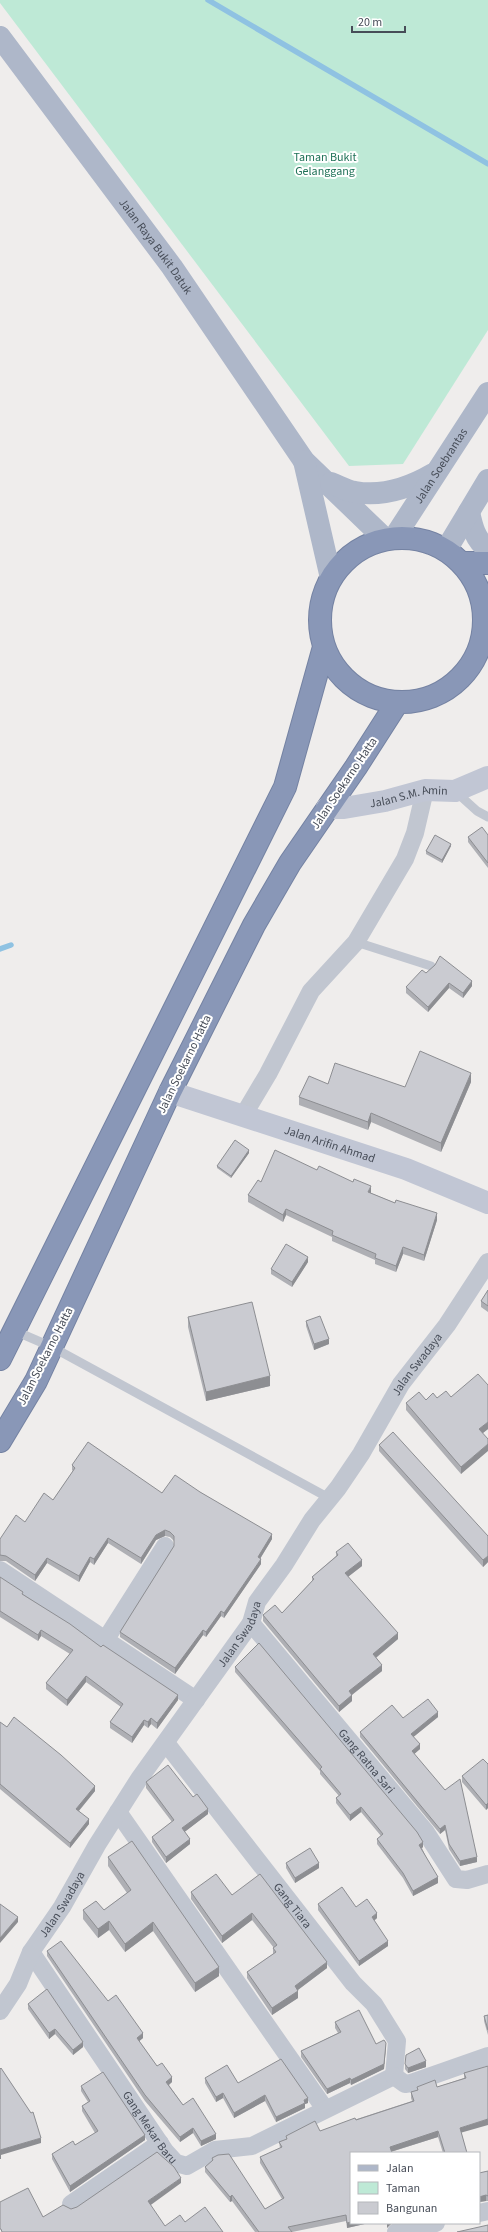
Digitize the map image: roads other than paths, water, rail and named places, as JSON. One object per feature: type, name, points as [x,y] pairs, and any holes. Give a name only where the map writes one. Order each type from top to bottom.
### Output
[{"type":"highway","points":[[453,557],[474,582],[482,603],[484,645],[467,672],[447,690],[423,701],[397,703],[373,698],[352,686],[335,669],[324,647],[320,618],[322,600],[331,578],[345,560],[364,546],[390,539],[421,540],[453,557],[488,563]]},
{"type":"highway","points":[[0,1359],[285,787],[324,647]]},
{"type":"highway","name":"Jalan Soekarno Hatta","points":[[0,1440],[36,1381],[170,1092],[254,925],[290,863],[356,767],[397,703]]},
{"type":"main road","name":"Jalan Raya Bukit Datuk","points":[[0,36],[172,267],[304,461],[390,539]]},
{"type":"main road","name":"Jalan Soebrantas","points":[[390,539],[488,393]]},
{"type":"main road","name":"Jalan Raya Bukit Datuk","points":[[304,461],[331,578]]},
{"type":"main road","points":[[324,480],[355,492],[389,492],[416,484],[434,473]]},
{"type":"main road","points":[[453,557],[469,512],[488,480]]},
{"type":"main road","points":[[469,512],[472,528],[476,537],[488,549]]},
{"type":"street","name":"Jalan S.M. Amin","points":[[327,808],[344,808],[386,801],[425,790],[455,791],[488,777]]},
{"type":"street","points":[[243,1116],[268,1074],[311,991],[356,942],[405,858],[415,834],[425,790]]},
{"type":"street","name":"Jalan Arifin Ahmad","points":[[170,1092],[406,1169],[488,1203]]},
{"type":"street","name":"Jalan Swadaya","points":[[0,2011],[18,1984],[31,1952],[62,1908],[96,1845],[251,1623],[257,1602],[284,1565],[312,1520],[361,1454],[401,1384],[447,1325],[488,1262]]},
{"type":"street","points":[[106,1639],[165,1546]]},
{"type":"street","points":[[0,1570],[196,1700]]},
{"type":"street","name":"Gang Ratna Sari","points":[[251,1623],[425,1831],[456,1878],[467,1880],[488,1874]]},
{"type":"street","name":"Gang Tiara","points":[[166,1743],[353,1983],[374,2004],[397,2041],[394,2076]]},
{"type":"street","points":[[118,1812],[326,2109]]},
{"type":"street","name":"Gang Mekar Baru","points":[[31,1952],[160,2143],[176,2163],[187,2166],[215,2150],[252,2146],[394,2076]]},
{"type":"street","points":[[394,2076],[405,2084],[411,2083],[488,2056]]},
{"type":"street","points":[[71,2204],[160,2143]]},
{"type":"street","points":[[396,2232],[432,2224]]},
{"type":"lane","points":[[455,791],[477,811],[488,817]]},
{"type":"lane","points":[[356,942],[431,966]]},
{"type":"lane","points":[[15,1331],[52,1347],[329,1498]]},
{"type":"waterway","points":[[208,0],[488,164]]},
{"type":"waterway","points":[[0,949],[11,945]]},
{"type":"park label","name":"Taman Bukit Gelanggang","points":[[325,164]]}]
